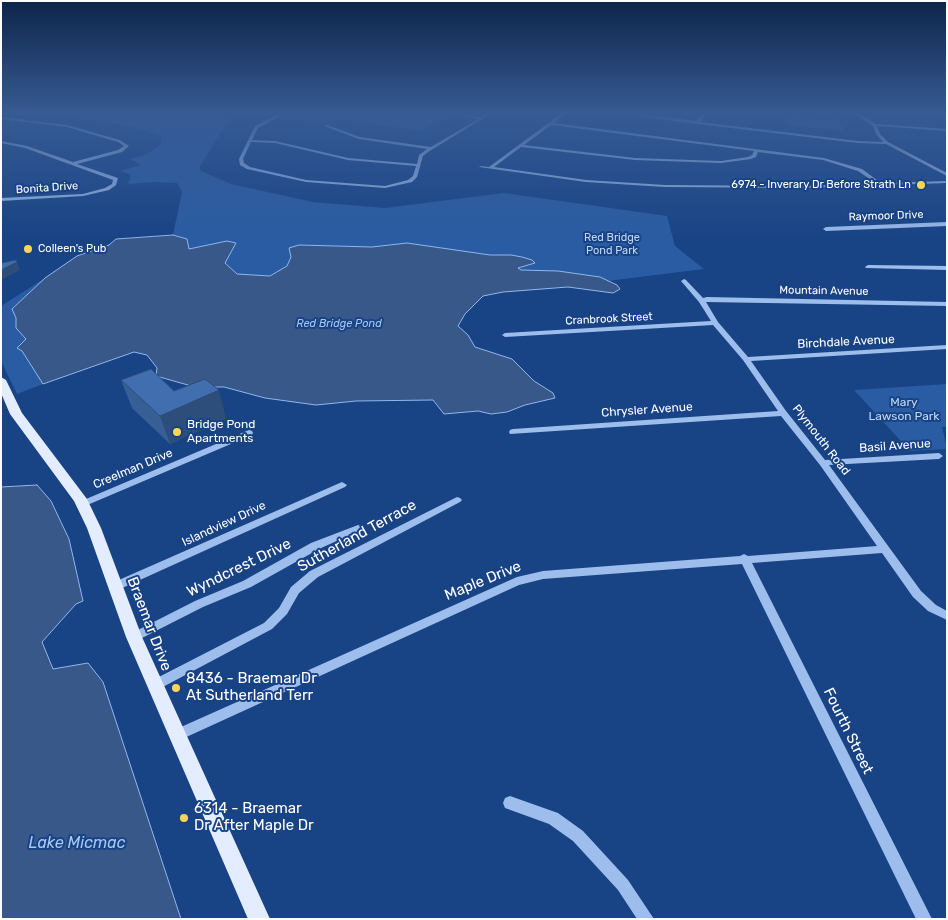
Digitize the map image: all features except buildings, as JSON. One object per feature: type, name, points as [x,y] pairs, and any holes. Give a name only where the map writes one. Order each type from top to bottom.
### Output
[{"type":"main road","name":"Braemar Drive","points":[[1,380],[16,414],[80,499],[94,528],[134,637],[154,685],[259,919]]},
{"type":"street","name":"Bonita Drive","points":[[1,200],[83,195],[107,189],[116,182],[114,178],[53,156]]},
{"type":"street","points":[[74,163],[101,156]]},
{"type":"street","points":[[242,156],[240,161],[243,165],[306,181],[385,187],[413,179],[421,156]]},
{"type":"street","points":[[332,156],[418,165]]},
{"type":"street","points":[[490,168],[507,156]]},
{"type":"street","points":[[601,156],[703,161],[741,160],[754,156]]},
{"type":"street","points":[[802,156],[843,164],[862,172],[880,184]]},
{"type":"street","points":[[911,156],[947,175]]},
{"type":"street","points":[[481,167],[577,180],[665,186],[755,187],[947,182]]},
{"type":"street","name":"Raymoor Drive","points":[[826,229],[947,224]]},
{"type":"street","points":[[868,267],[947,268]]},
{"type":"street","name":"Plymouth Road","points":[[684,281],[702,301],[715,322],[746,359],[924,602],[943,614]]},
{"type":"street","name":"Mountain Avenue","points":[[702,301],[707,299],[947,304]]},
{"type":"street","name":"Cranbrook Street","points":[[505,335],[715,322]]},
{"type":"street","name":"Birchdale Avenue","points":[[746,359],[947,347]]},
{"type":"street","name":"Chrysler Avenue","points":[[512,432],[783,412]]},
{"type":"street","name":"Creelman Drive","points":[[82,504],[249,433]]},
{"type":"street","name":"Basil Avenue","points":[[823,463],[939,456]]},
{"type":"street","name":"Islandview Drive","points":[[116,586],[342,486]]},
{"type":"street","name":"Sutherland Terrace","points":[[154,685],[268,626],[282,610],[295,590],[314,574],[457,500]]},
{"type":"street","name":"Wyndcrest Drive","points":[[134,637],[199,604],[247,584],[315,546],[358,528]]},
{"type":"street","name":"Maple Drive","points":[[177,735],[517,581],[543,575],[886,548]]},
{"type":"street","name":"Fourth Street","points":[[744,558],[924,919]]},
{"type":"street","points":[[510,804],[553,818],[578,836],[623,885],[646,919]]},
{"type":"green space","name":"Red Bridge Pond Park","points":[[142,156],[206,156],[199,168],[201,171],[231,184],[313,202],[385,208],[504,193],[667,216],[675,246],[704,269],[608,281],[600,277],[558,271],[517,269],[530,265],[532,260],[522,257],[490,255],[407,243],[372,247],[299,245],[287,266],[270,276],[237,274],[225,263],[236,243],[227,241],[189,249],[186,239],[173,235],[182,192],[177,183],[128,184],[131,175],[120,171],[141,165],[130,159]]},
{"type":"green space","points":[[45,278],[12,309],[16,318],[16,328],[26,339],[17,348],[22,351],[43,384],[17,394],[1,361],[1,306]]},
{"type":"green space","name":"Mary Lawson Park","points":[[947,384],[947,427],[942,427],[947,449],[910,451],[854,390]]},
{"type":"water","name":"Red Bridge Pond","points":[[173,235],[187,239],[189,249],[227,241],[236,243],[225,263],[237,274],[270,276],[287,266],[291,257],[289,248],[299,245],[372,247],[407,243],[490,255],[522,257],[535,263],[518,268],[521,270],[558,271],[600,277],[617,285],[620,289],[613,293],[568,287],[503,292],[483,296],[465,314],[458,326],[468,335],[475,347],[512,359],[534,381],[553,393],[555,398],[525,405],[507,412],[491,414],[478,411],[444,414],[433,400],[356,401],[316,405],[265,398],[224,387],[195,387],[156,376],[157,368],[147,355],[134,352],[43,384],[22,351],[17,348],[26,339],[16,328],[16,318],[12,309],[45,278],[77,256],[109,245],[116,239]]},
{"type":"water","name":"Lake Micmac","points":[[37,485],[51,501],[69,539],[83,601],[76,604],[42,642],[53,669],[88,663],[103,682],[181,919],[1,919],[1,487]]},
{"type":"place","name":"6974 - Inverary Dr Before Strath Ln","points":[[921,185]]},
{"type":"place","name":"Colleen's Pub","points":[[28,249]]},
{"type":"place","name":"Bridge Pond Apartments","points":[[177,432]]},
{"type":"place","name":"8436 - Braemar Dr At Sutherland Terr","points":[[176,688]]},
{"type":"place","name":"6314 - Braemar Dr After Maple Dr","points":[[184,818]]}]
